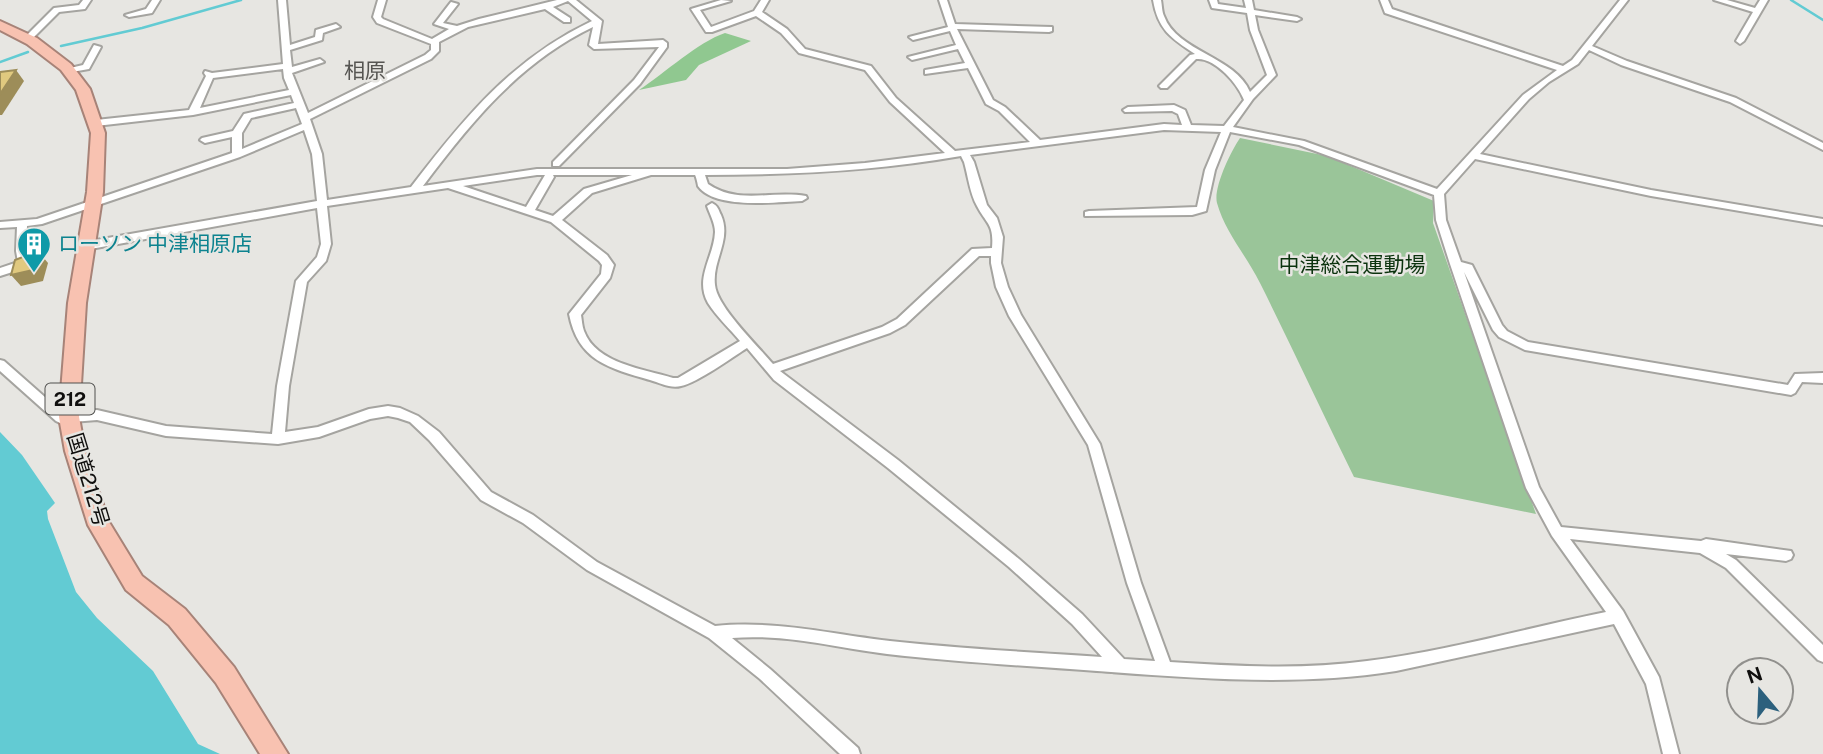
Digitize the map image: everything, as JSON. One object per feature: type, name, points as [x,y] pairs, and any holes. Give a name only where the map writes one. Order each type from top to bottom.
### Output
[{"type":"highway","name":"国道212号","points":[[0,25],[27,38],[69,71],[83,89],[96,123],[98,155],[77,303],[69,417],[81,472],[99,525],[134,583],[177,617],[225,675],[275,754]]},
{"type":"street","points":[[27,38],[57,10],[82,7],[88,0]]},
{"type":"street","points":[[129,15],[149,11],[156,0]]},
{"type":"street","points":[[278,439],[283,386],[302,281],[323,258],[326,244],[317,154],[287,69],[282,0]]},
{"type":"street","points":[[382,0],[377,17],[380,21],[435,43]]},
{"type":"street","points":[[0,226],[22,224],[93,204],[237,155],[428,57],[435,51],[435,43],[442,36],[458,29],[565,0]]},
{"type":"street","points":[[571,0],[598,21]]},
{"type":"street","points":[[728,3],[695,9],[709,30],[757,13],[765,0]]},
{"type":"street","points":[[943,0],[961,46],[989,102],[1002,109],[1038,144]]},
{"type":"street","points":[[1157,0],[1160,19],[1202,56],[1240,82],[1249,98]]},
{"type":"street","points":[[1213,0],[1215,6],[1249,5],[1297,19]]},
{"type":"street","points":[[1384,0],[1388,11],[1564,69]]},
{"type":"street","points":[[1624,0],[1575,62],[1525,97],[1475,156],[1439,192],[1441,220],[1533,488],[1557,532],[1618,616],[1653,682],[1671,754]]},
{"type":"street","points":[[1717,0],[1757,12]]},
{"type":"street","points":[[1740,41],[1764,0]]},
{"type":"street","points":[[454,4],[438,24],[458,29]]},
{"type":"street","points":[[1089,215],[1192,212],[1202,209],[1208,177],[1227,129],[1240,117],[1249,98],[1272,75],[1254,30],[1249,5]]},
{"type":"street","points":[[548,6],[568,20]]},
{"type":"street","points":[[757,13],[784,31],[802,51],[867,68],[893,100],[969,162],[982,206],[992,218],[998,237],[995,252],[997,273],[1015,316],[1094,443],[1134,583],[1165,667]]},
{"type":"street","points":[[556,164],[637,82],[663,47],[663,43],[597,47],[593,45],[598,21]]},
{"type":"street","points":[[415,189],[467,120],[520,68],[547,46],[598,21]]},
{"type":"street","points":[[285,48],[319,38],[319,33],[337,27]]},
{"type":"street","points":[[913,37],[953,27],[1049,29]]},
{"type":"street","points":[[912,57],[961,46]]},
{"type":"street","points":[[1586,46],[1624,63],[1733,100],[1823,147]]},
{"type":"street","points":[[69,71],[86,66],[97,47]]},
{"type":"street","points":[[1164,86],[1193,57],[1202,56]]},
{"type":"street","points":[[193,112],[210,73],[287,69],[320,62]]},
{"type":"street","points":[[928,72],[971,65]]},
{"type":"street","points":[[96,123],[193,112],[293,92]]},
{"type":"street","points":[[237,155],[237,134],[247,116],[300,104]]},
{"type":"street","points":[[1128,110],[1174,108],[1182,112],[1187,127]]},
{"type":"street","points":[[85,246],[320,204],[537,172],[787,172],[958,155],[1125,130],[1187,127],[1227,129],[1301,142],[1439,192]]},
{"type":"street","points":[[205,141],[237,134]]},
{"type":"street","points":[[1475,156],[1651,193],[1823,222]]},
{"type":"street","points":[[555,220],[588,191],[653,170]]},
{"type":"street","points":[[699,171],[703,186],[719,195],[738,198],[802,198]]},
{"type":"street","points":[[530,209],[549,177]]},
{"type":"street","points":[[448,184],[530,209],[555,220],[603,258],[608,265],[606,275],[575,314],[575,322],[591,353],[608,365],[673,383],[681,382],[748,342]]},
{"type":"street","points":[[712,206],[722,223],[722,233],[708,272],[707,286],[713,301],[771,369],[1014,563],[1077,619],[1120,665]]},
{"type":"street","points":[[0,272],[24,264],[20,251],[22,224]]},
{"type":"street","points":[[771,369],[886,330],[901,322],[976,252],[995,252]]},
{"type":"street","points":[[1455,264],[1468,268],[1503,334],[1525,346],[1791,390],[1799,377],[1823,378]]},
{"type":"street","points":[[0,364],[56,416],[97,415],[166,431],[278,439],[319,432],[369,414],[388,411],[414,419],[434,436],[486,496],[528,519],[592,566],[714,633],[765,674],[852,754]]},
{"type":"street","points":[[1557,532],[1688,543],[1786,555]]},
{"type":"street","points":[[1688,543],[1703,547],[1731,564],[1823,655]]},
{"type":"street","points":[[714,633],[736,630],[792,632],[891,648],[1120,665],[1297,674],[1361,669],[1452,655],[1495,642],[1618,616]]},
{"type":"green space","points":[[725,33],[751,41],[699,65],[686,80],[639,90],[693,51]]},
{"type":"green space","name":"中津総合運動場","points":[[1240,138],[1327,156],[1434,201],[1433,223],[1536,514],[1354,477],[1260,283],[1230,234],[1217,203],[1220,179]]},
{"type":"water","points":[[0,432],[22,455],[55,503],[47,511],[48,519],[76,592],[97,618],[153,671],[198,744],[220,754],[0,754]]},
{"type":"building","points":[[16,70],[0,94],[0,72]]},
{"type":"building","points":[[38,251],[33,270],[11,275],[15,260]]},
{"type":"waterway","points":[[61,46],[142,28],[241,0]]},
{"type":"waterway","points":[[1791,0],[1823,20]]},
{"type":"waterway","points":[[0,62],[28,52]]},
{"type":"place","name":"ローソン 中津相原店","points":[[34,274]]},
{"type":"district","name":"相原","points":[[365,71]]}]
